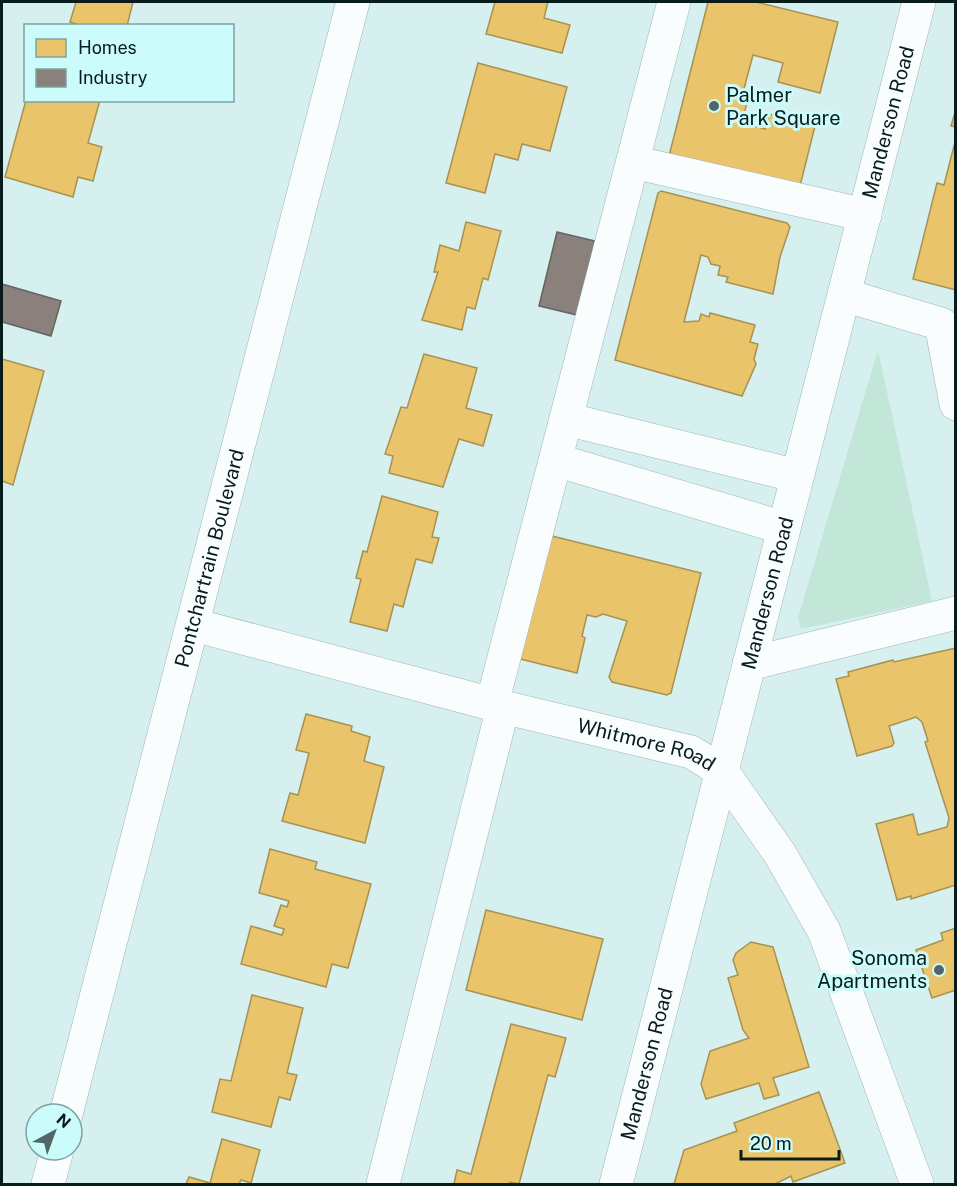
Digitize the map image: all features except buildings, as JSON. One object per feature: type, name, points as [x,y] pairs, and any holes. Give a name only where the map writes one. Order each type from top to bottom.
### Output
[{"type":"street","name":"Pontchartrain Boulevard","points":[[69,1102],[353,2]]},
{"type":"street","points":[[383,1185],[566,419],[674,2]]},
{"type":"street","name":"Manderson Road","points":[[616,1185],[919,2]]},
{"type":"street","points":[[633,162],[865,215]]},
{"type":"street","points":[[844,295],[941,324],[956,404]]},
{"type":"street","points":[[566,419],[797,476]]},
{"type":"street","points":[[556,460],[784,528]]},
{"type":"street","points":[[749,664],[956,613]]},
{"type":"street","name":"Whitmore Road","points":[[194,625],[498,706],[691,752],[722,771],[780,854],[824,931],[917,1185]]},
{"type":"street","points":[[48,1185],[54,1162]]},
{"type":"green space","points":[[878,350],[932,601],[801,629],[798,618]]},
{"type":"place","name":"Palmer Park Square","points":[[714,106]]},
{"type":"place","name":"Sonoma Apartments","points":[[939,970]]}]
